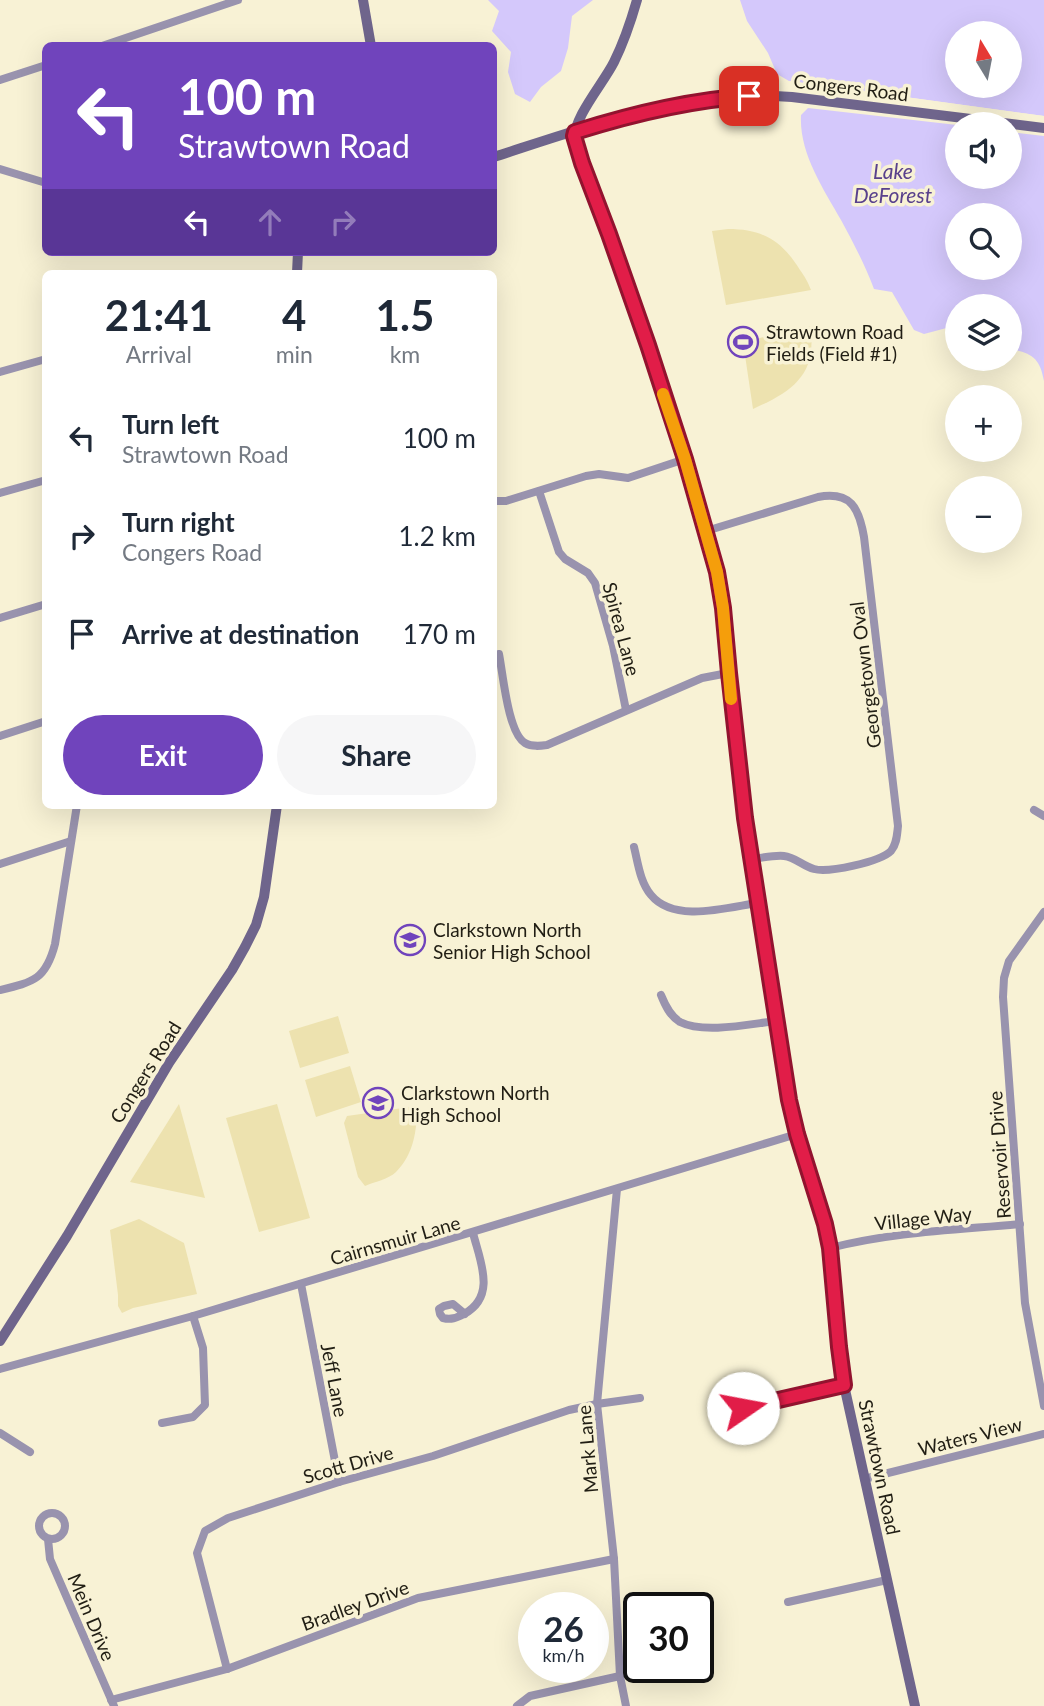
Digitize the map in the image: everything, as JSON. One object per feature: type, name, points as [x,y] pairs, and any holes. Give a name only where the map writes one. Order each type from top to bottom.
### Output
[{"type":"street","points":[[114,42],[238,0]]},
{"type":"street","points":[[363,0],[370,42]]},
{"type":"street","points":[[575,132],[579,119],[618,54],[637,0]]},
{"type":"street","points":[[0,80],[42,66]]},
{"type":"street","name":"Congers Road","points":[[497,157],[618,118],[716,99],[753,96],[792,97],[1044,128]]},
{"type":"street","name":"Strawtown Road","points":[[575,132],[579,156],[643,332],[685,459],[717,572],[745,818],[789,1100],[830,1248],[844,1385],[915,1706]]},
{"type":"street","points":[[0,169],[42,182]]},
{"type":"street","points":[[0,372],[42,360]]},
{"type":"street","points":[[497,500],[506,501],[599,474],[628,478],[685,459]]},
{"type":"street","points":[[0,493],[42,481]]},
{"type":"street","name":"Spirea Lane","points":[[539,491],[559,552],[565,559],[588,573],[595,583],[613,646],[626,710]]},
{"type":"street","name":"Georgetown Oval","points":[[706,531],[831,495],[845,499],[854,506],[861,517],[864,537],[898,825],[897,839],[892,850],[871,862],[822,871],[782,855],[752,859]]},
{"type":"street","points":[[0,618],[42,605]]},
{"type":"street","points":[[499,654],[511,721],[516,734],[525,743],[536,746],[547,745],[702,678],[729,673]]},
{"type":"street","points":[[0,736],[42,721]]},
{"type":"street","points":[[0,990],[35,980],[45,970],[51,958],[76,809]]},
{"type":"street","name":"Congers Road","points":[[0,1341],[60,1248],[169,1063],[245,947],[256,925],[264,897],[276,809]]},
{"type":"street","points":[[1034,810],[1044,816]]},
{"type":"street","points":[[0,864],[72,841]]},
{"type":"street","points":[[634,847],[642,879],[651,894],[674,910],[687,912],[757,903]]},
{"type":"street","name":"Reservoir Drive","points":[[1044,912],[1009,961],[1004,978],[1003,997],[1025,1303],[1044,1406]]},
{"type":"street","points":[[661,995],[671,1014],[694,1026],[776,1021]]},
{"type":"street","name":"Cairnsmuir Lane","points":[[0,1368],[194,1316],[797,1134]]},
{"type":"street","name":"Mark Lane","points":[[617,1189],[597,1404],[614,1559],[620,1676],[626,1706]]},
{"type":"street","name":"Village Way","points":[[830,1248],[891,1236],[1020,1224]]},
{"type":"street","points":[[465,1314],[479,1301],[484,1289],[484,1278],[473,1233]]},
{"type":"street","name":"Jeff Lane","points":[[301,1284],[339,1482]]},
{"type":"street","points":[[162,1423],[193,1417],[205,1405],[203,1348],[194,1316]]},
{"type":"street","points":[[743,1408],[844,1385]]},
{"type":"street","name":"Scott Drive","points":[[227,1669],[197,1553],[205,1531],[228,1518],[339,1482],[433,1456],[569,1410],[640,1398]]},
{"type":"street","points":[[0,1433],[30,1452]]},
{"type":"street","name":"Waters View","points":[[864,1479],[1044,1434]]},
{"type":"street","name":"Mein Drive","points":[[48,1539],[50,1559],[113,1703]]},
{"type":"street","name":"Bradley Drive","points":[[113,1703],[227,1669],[418,1598],[614,1559]]},
{"type":"street","points":[[788,1602],[887,1580]]},
{"type":"street","points":[[517,1706],[530,1696],[620,1676]]},
{"type":"shaded area","points":[[712,231],[751,231],[779,244],[805,277],[811,290],[726,305]]},
{"type":"shaded area","points":[[810,326],[810,357],[800,379],[780,395],[753,409],[743,342]]},
{"type":"shaded area","points":[[338,1016],[349,1053],[300,1068],[289,1031]]},
{"type":"shaded area","points":[[350,1066],[361,1102],[316,1117],[305,1080]]},
{"type":"shaded area","points":[[179,1104],[205,1198],[130,1182]]},
{"type":"shaded area","points":[[277,1104],[310,1218],[259,1232],[226,1118]]},
{"type":"shaded area","points":[[417,1106],[413,1141],[402,1165],[389,1177],[365,1186],[358,1177],[344,1123],[347,1116]]},
{"type":"shaded area","points":[[139,1219],[184,1243],[197,1294],[133,1308],[122,1313],[118,1306],[110,1230]]},
{"type":"water","points":[[488,0],[593,0],[572,16],[568,48],[561,71],[541,87],[530,102],[515,94],[508,72],[511,52],[492,31],[499,11]]},
{"type":"water","name":"Lake DeForest","points":[[740,0],[1044,0],[1044,116],[789,81],[777,74],[768,53],[747,21]]},
{"type":"water","name":"Lake DeForest","points":[[808,108],[945,124],[945,189],[1022,189],[1022,133],[1044,136],[1044,381],[1037,362],[1022,352],[1022,294],[945,294],[945,328],[924,334],[914,330],[892,292],[874,289],[814,170],[801,129],[801,115]]},
{"type":"pier","points":[[789,81],[1015,112],[989,112],[792,85]]},
{"type":"pier","points":[[1022,113],[1044,116],[1044,119],[1022,116]]},
{"type":"slow traffic","points":[[663,394],[685,459],[717,572],[731,699]]},
{"type":"place","name":"Strawtown Road Fields (Field #1)","points":[[743,342]]},
{"type":"place","name":"Clarkstown North Senior High School","points":[[410,940]]},
{"type":"place","name":"Clarkstown North High School","points":[[378,1103]]},
{"type":"route","points":[[743,1408],[844,1385],[830,1248],[789,1100],[745,818],[717,572],[685,459],[648,345],[574,136],[575,132],[656,109],[749,96]]}]
